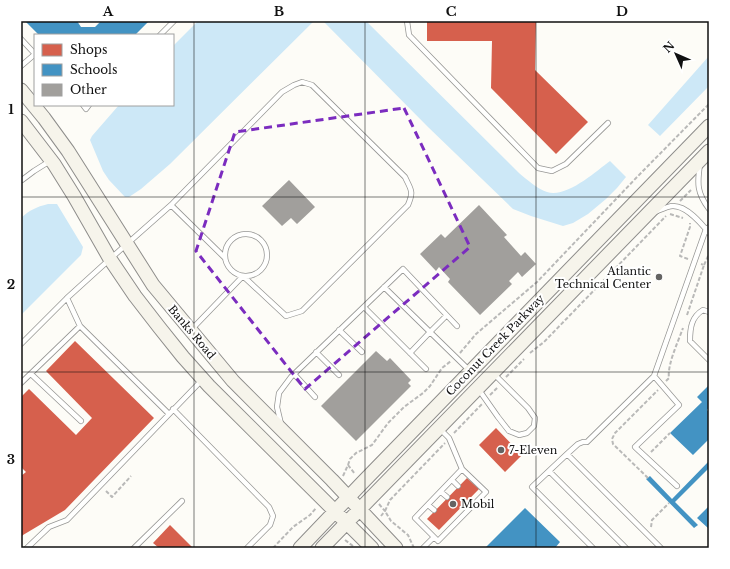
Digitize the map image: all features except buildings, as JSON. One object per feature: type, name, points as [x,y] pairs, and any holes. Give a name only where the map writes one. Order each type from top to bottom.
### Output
[{"type":"street","name":"Banks Road","points":[[21,90],[34,106]]},
{"type":"street","name":"Banks Road","points":[[34,106],[68,151],[152,285],[233,381],[348,497],[396,548]]},
{"type":"street","name":"Banks Road","points":[[21,121],[51,160],[74,196],[110,259],[135,296],[183,357],[203,379],[372,548]]},
{"type":"street","name":"Coconut Creek Parkway","points":[[300,548],[709,126]]},
{"type":"street","name":"Coconut Creek Parkway","points":[[322,548],[478,388],[497,378],[647,214],[705,155]]},
{"type":"lane","points":[[161,34],[174,21]]},
{"type":"lane","points":[[407,21],[409,35],[538,168],[552,171],[566,164],[608,123]]},
{"type":"lane","points":[[21,39],[34,53]]},
{"type":"lane","points":[[21,66],[34,55]]},
{"type":"lane","points":[[21,344],[67,298],[171,205],[282,92],[302,82],[312,85],[405,177],[411,189],[412,196],[408,205],[302,310],[286,316],[242,276],[229,268],[226,263],[225,252],[226,247],[233,238],[243,234],[259,238],[265,247],[265,263],[258,272],[248,276],[242,276],[190,330]]},
{"type":"lane","points":[[705,155],[698,176],[698,183],[699,192],[709,210]]},
{"type":"lane","points":[[21,180],[51,160]]},
{"type":"lane","points":[[171,205],[225,258]]},
{"type":"lane","points":[[593,548],[532,487],[578,444],[587,442],[654,376],[708,230],[683,208],[673,206],[647,214]]},
{"type":"lane","points":[[283,431],[277,407],[279,393],[294,374],[316,352],[403,269],[457,326]]},
{"type":"lane","points":[[384,287],[470,372]]},
{"type":"lane","points":[[67,298],[80,326],[269,507],[273,516],[270,525],[247,548]]},
{"type":"lane","points":[[364,307],[426,369]]},
{"type":"lane","points":[[709,312],[703,310],[695,317],[690,330],[690,342],[709,360]]},
{"type":"lane","points":[[410,353],[446,316]]},
{"type":"lane","points":[[21,383],[80,326]]},
{"type":"lane","points":[[340,330],[362,352]]},
{"type":"lane","points":[[316,352],[339,375]]},
{"type":"lane","points":[[31,374],[81,421]]},
{"type":"lane","points":[[294,374],[315,397]]},
{"type":"lane","points":[[654,376],[679,405],[635,447],[677,486]]},
{"type":"lane","points":[[478,388],[509,431],[519,435],[527,433],[534,426],[535,418],[528,408],[497,378]]},
{"type":"lane","points":[[29,547],[49,527],[67,520],[203,379]]},
{"type":"lane","points":[[439,428],[449,438],[462,469],[486,492],[438,541],[415,518],[462,469]]},
{"type":"lane","points":[[567,454],[661,548]]},
{"type":"lane","points":[[549,471],[626,548]]},
{"type":"lane","points":[[452,480],[458,486]]},
{"type":"lane","points":[[441,492],[447,498]]},
{"type":"lane","points":[[470,498],[475,503]]},
{"type":"lane","points":[[134,548],[182,501]]},
{"type":"lane","points":[[428,505],[434,510]]},
{"type":"lane","points":[[459,510],[464,514]]},
{"type":"lane","points":[[447,522],[451,527]]},
{"type":"lane","points":[[423,548],[434,537]]},
{"type":"path","points":[[348,465],[350,459],[356,453],[372,445],[388,423],[404,407],[430,386],[442,368],[456,358],[476,334],[537,282],[709,104]]},
{"type":"path","points":[[414,548],[408,535],[391,520],[385,511],[390,500],[486,400],[497,378],[544,342],[698,183]]},
{"type":"path","points":[[704,265],[709,254]]},
{"type":"path","points":[[646,457],[670,433]]},
{"type":"path","points":[[105,490],[112,497],[131,476]]},
{"type":"path","points":[[273,548],[293,527],[310,515],[324,500]]},
{"type":"path","points":[[650,536],[652,520],[669,503]]},
{"type":"highlighted area","points":[[404,108],[470,247],[305,389],[196,251],[235,132]]},
{"type":"water","points":[[198,21],[314,21],[170,164],[141,189],[129,197],[125,197],[109,180],[103,171],[90,140],[118,106],[174,106],[174,45]]},
{"type":"water","points":[[323,21],[366,21],[519,173],[540,189],[555,193],[572,188],[610,161],[626,177],[606,199],[588,214],[573,223],[563,226],[513,209],[428,127]]},
{"type":"water","points":[[709,56],[709,86],[660,136],[648,125]]},
{"type":"water","points":[[48,204],[57,204],[83,247],[81,255],[21,315],[21,218],[33,209]]},
{"type":"place","name":"Atlantic Technical Center","points":[[659,277]]},
{"type":"place","name":"7-Eleven","points":[[501,450]]},
{"type":"place","name":"Mobil","points":[[453,504]]}]
